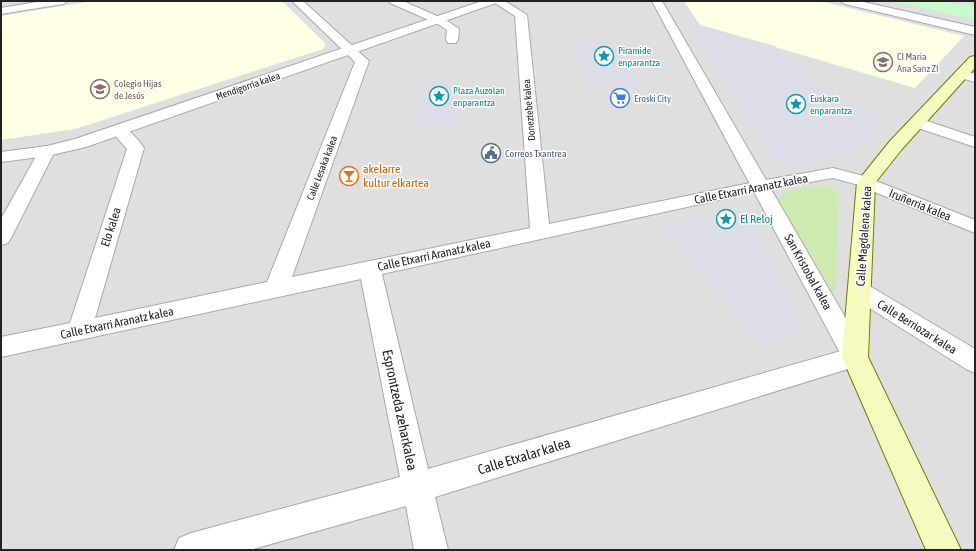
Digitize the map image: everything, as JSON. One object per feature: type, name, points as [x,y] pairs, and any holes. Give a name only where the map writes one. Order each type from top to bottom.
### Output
[{"type":"main road","name":"Calle Magdalena kalea","points":[[855,356],[866,182],[896,145],[968,76],[975,60]]},
{"type":"main road","name":"San Kristobal kalea","points":[[855,356],[928,519],[944,550]]},
{"type":"street","points":[[1,11],[63,1]]},
{"type":"street","points":[[297,1],[352,50]]},
{"type":"street","points":[[394,1],[438,20],[453,29],[452,40]]},
{"type":"street","name":"Mendigorria kalea","points":[[1,157],[47,151],[118,130],[492,1]]},
{"type":"street","name":"Doneztebe kalea","points":[[497,1],[521,15],[540,232]]},
{"type":"street","name":"San Kristobal kalea","points":[[657,1],[855,356]]},
{"type":"street","points":[[845,1],[975,31]]},
{"type":"street","name":"Calle Lesaka kalea","points":[[276,289],[362,61],[352,50]]},
{"type":"street","points":[[918,123],[975,142]]},
{"type":"street","name":"Elo kalea","points":[[79,331],[136,148],[118,130]]},
{"type":"street","points":[[1,238],[47,151]]},
{"type":"street","name":"Calle Etxarri Aranatz kalea","points":[[1,347],[760,186],[833,173],[866,182]]},
{"type":"street","name":"Iruñerria kalea","points":[[866,182],[975,227]]},
{"type":"street","name":"Esprontzeda zeharkalea","points":[[370,269],[416,488],[431,550]]},
{"type":"street","name":"Calle Berriozar kalea","points":[[860,291],[975,362]]},
{"type":"street","name":"Calle Etxalar kalea","points":[[191,550],[416,488],[855,356]]},
{"type":"shaded area","points":[[1,1],[975,1],[975,550],[1,550]]},
{"type":"shaded area","name":"Colegio Hijas de Jesús","points":[[93,1],[282,1],[326,44],[323,49],[75,129],[1,140],[1,16]]},
{"type":"shaded area","name":"CI Maria Ana Sanz ZI","points":[[684,1],[820,1],[964,36],[915,88],[700,25]]},
{"type":"shaded area","name":"Euskara enparantza","points":[[700,25],[775,46],[821,89],[888,118],[855,152],[793,165],[770,155],[689,29]]},
{"type":"shaded area","name":"Piramide enparantza","points":[[574,41],[626,42],[641,87],[584,86]]},
{"type":"shaded area","name":"Plaza Auzolan enparantza","points":[[422,80],[463,81],[456,126],[410,125]]},
{"type":"shaded area","points":[[708,214],[731,214],[746,220],[752,227],[805,333],[761,345],[659,225]]},
{"type":"green space","points":[[891,1],[946,1],[975,7],[975,20]]},
{"type":"green space","points":[[818,186],[830,187],[839,195],[836,290],[827,292],[778,199],[781,195],[791,191]]},
{"type":"place","name":"Piramide enparantza","points":[[604,56]]},
{"type":"place","name":"CI Maria Ana Sanz ZI","points":[[883,62]]},
{"type":"place","name":"Colegio Hijas de Jesús","points":[[100,89]]},
{"type":"place","name":"Plaza Auzolan enparantza","points":[[439,96]]},
{"type":"place","name":"Eroski City","points":[[620,98]]},
{"type":"place","name":"Euskara enparantza","points":[[796,104]]},
{"type":"place","name":"Correos Txantrea","points":[[491,153]]},
{"type":"place","name":"akelarre kultur elkartea","points":[[349,176]]},
{"type":"place","name":"El Reloj","points":[[726,219]]}]
